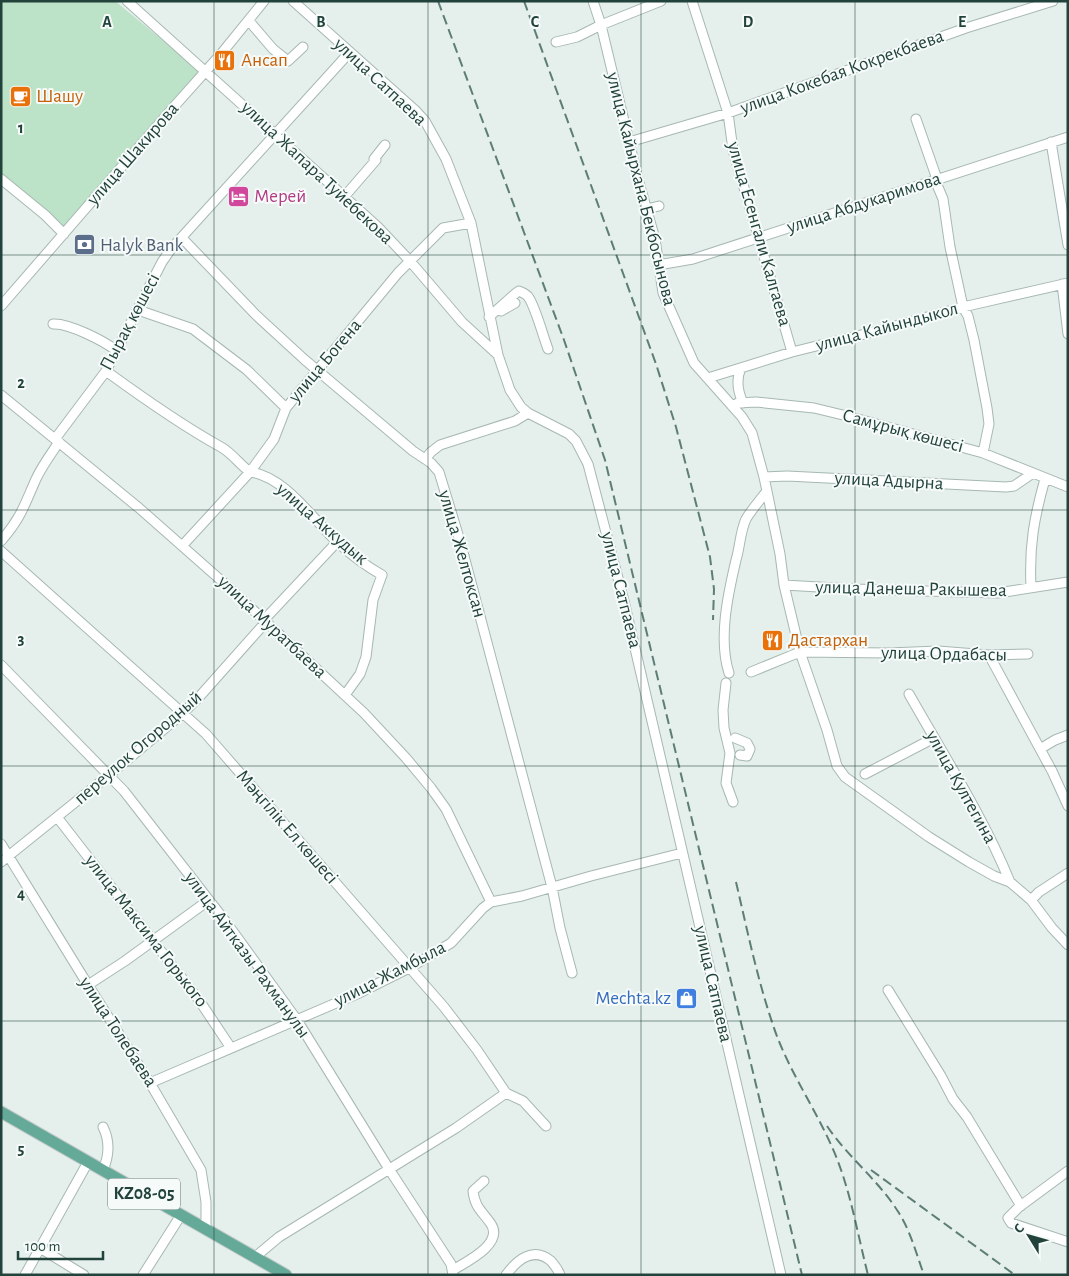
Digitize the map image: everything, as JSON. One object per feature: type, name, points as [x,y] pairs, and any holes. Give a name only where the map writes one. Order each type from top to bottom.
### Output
[{"type":"main road","name":"KZ08-05","points":[[1,1112],[286,1275]]},
{"type":"street","name":"улица Жапара Туйебекова","points":[[128,1],[378,228],[410,260],[462,322],[498,355]]},
{"type":"street","name":"улица Шакирова","points":[[1,306],[206,71],[264,1]]},
{"type":"street","name":"улица Сатпаева","points":[[294,1],[425,121],[446,159],[471,223],[489,317],[498,355],[510,390],[521,407],[528,413],[569,434],[579,446],[588,464],[624,601],[781,1275]]},
{"type":"street","name":"улица Кайырхана Бекбосынова","points":[[593,1],[601,25],[638,179],[655,239],[662,292],[694,362],[732,406],[752,433],[764,477],[780,554],[784,586],[800,652],[827,730],[837,766],[845,778],[929,837],[994,876],[1010,882],[1031,900],[1052,928],[1068,945]]},
{"type":"street","points":[[556,42],[577,36],[661,1]]},
{"type":"street","name":"улица Есенгали Калгаева","points":[[692,1],[728,113],[734,150],[792,352]]},
{"type":"street","name":"улица Кокебая Кокрекбаева","points":[[629,142],[728,113],[966,28],[1053,1]]},
{"type":"street","points":[[249,21],[273,49],[288,61],[303,47]]},
{"type":"street","name":"Пырақ көшесі","points":[[1,542],[20,517],[36,478],[57,440],[106,371],[162,262],[349,53]]},
{"type":"street","points":[[916,119],[942,199],[950,247],[974,340],[989,424],[983,453]]},
{"type":"street","name":"улица Абдукаримова","points":[[658,265],[692,259],[1068,137]]},
{"type":"street","points":[[1050,142],[1068,246]]},
{"type":"street","points":[[344,197],[385,145]]},
{"type":"street","points":[[1,179],[45,215],[64,234]]},
{"type":"street","points":[[647,209],[659,206]]},
{"type":"street","name":"улица Богена","points":[[182,546],[250,472],[274,439],[286,408],[398,273],[443,228],[471,223]]},
{"type":"street","name":"улица Желтоксан","points":[[182,238],[256,315],[439,472],[460,541],[552,888],[572,973]]},
{"type":"street","points":[[1065,284],[1068,334]]},
{"type":"street","name":"улица Кайындыкол","points":[[708,378],[792,352],[964,307],[1065,284]]},
{"type":"street","points":[[489,317],[512,301],[519,291],[528,297],[548,349]]},
{"type":"street","points":[[138,310],[193,329],[247,370],[286,408]]},
{"type":"street","points":[[53,324],[61,324],[83,333],[110,345],[117,351]]},
{"type":"street","points":[[741,368],[738,385],[743,402]]},
{"type":"street","name":"улица Аккудык","points":[[106,371],[202,438],[222,448],[250,472],[279,484],[337,542],[382,575],[373,600],[366,657],[360,674],[345,695]]},
{"type":"street","name":"улица Муратбаева","points":[[1,395],[139,508],[182,546],[345,695],[388,738],[431,788],[446,809],[491,902]]},
{"type":"street","name":"Самұрық көшесі","points":[[732,406],[743,402],[756,402],[814,408],[983,453],[1068,487]]},
{"type":"street","points":[[426,459],[440,445],[515,421],[528,413]]},
{"type":"street","name":"улица Адырна","points":[[764,477],[787,476],[1006,487],[1014,486],[1033,473]]},
{"type":"street","points":[[1031,587],[1030,558],[1032,535],[1045,479]]},
{"type":"street","points":[[729,673],[724,646],[731,577],[746,520],[767,492]]},
{"type":"street","name":"переулок Огородный","points":[[5,859],[183,714],[337,542]]},
{"type":"street","name":"Мәңгілік Ел көшесі","points":[[1,551],[206,734],[444,1007],[506,1093],[523,1101],[546,1126]]},
{"type":"street","name":"улица Данеша Ракышева","points":[[784,586],[853,590],[998,593],[1068,582]]},
{"type":"street","name":"улица Ордабасы","points":[[800,652],[889,653],[938,651],[989,655],[1028,654]]},
{"type":"street","points":[[751,672],[800,652]]},
{"type":"street","points":[[989,655],[1052,771],[1068,806]]},
{"type":"street","name":"улица Айтказы Рахманулы","points":[[1,664],[140,811],[209,900],[297,1020],[389,1169],[451,1264],[453,1273]]},
{"type":"street","points":[[726,683],[723,710],[724,728],[730,753],[726,783],[733,802]]},
{"type":"street","name":"улица Култегина","points":[[909,694],[970,797],[999,854],[1010,882]]},
{"type":"street","points":[[1040,749],[1068,735]]},
{"type":"street","points":[[735,738],[747,743],[750,749],[746,756],[740,755]]},
{"type":"street","points":[[865,774],[934,738]]},
{"type":"street","name":"улица Максима Горького","points":[[57,817],[199,1000],[231,1048]]},
{"type":"street","name":"улица Толебаева","points":[[1,844],[5,859],[150,1083],[201,1170],[206,1202],[206,1229]]},
{"type":"street","points":[[491,902],[522,896],[682,853]]},
{"type":"street","points":[[1031,900],[1039,892],[1068,873]]},
{"type":"street","points":[[88,985],[209,900]]},
{"type":"street","name":"улица Жамбыла","points":[[150,1083],[357,994],[409,968],[451,943],[483,908],[491,902]]},
{"type":"street","points":[[888,990],[1021,1206]]},
{"type":"street","points":[[255,1257],[279,1237],[456,1128],[506,1093]]},
{"type":"street","points":[[103,1128],[108,1141],[108,1151],[107,1162],[103,1170]]},
{"type":"street","points":[[25,1275],[88,1162]]},
{"type":"street","points":[[1068,1171],[1008,1218],[1011,1223],[1068,1242]]},
{"type":"street","points":[[453,1273],[486,1248],[493,1240],[492,1226],[477,1206],[473,1190],[484,1181]]},
{"type":"street","points":[[143,1275],[181,1215]]},
{"type":"street","points":[[40,1248],[84,1275]]},
{"type":"street","points":[[506,1275],[519,1260],[530,1254],[537,1254],[549,1260],[558,1269],[560,1275]]},
{"type":"green space","points":[[1,1],[115,1],[201,72],[63,228],[1,182]]},
{"type":"railway","points":[[438,1],[564,340],[605,460],[802,1275]]},
{"type":"railway","points":[[524,1],[656,364],[676,427],[710,557],[714,589],[713,620]]},
{"type":"railway","points":[[736,882],[757,971],[773,1025],[793,1072],[825,1132],[838,1162],[868,1275]]},
{"type":"railway","points":[[827,1126],[902,1217],[924,1275]]},
{"type":"railway","points":[[871,1170],[1015,1275]]},
{"type":"place","name":"Ансап","points":[[225,60]]},
{"type":"place","name":"Шашу","points":[[20,96]]},
{"type":"place","name":"Мерей","points":[[238,196]]},
{"type":"place","name":"Halyk Bank","points":[[84,245]]},
{"type":"place","name":"Дастархан","points":[[772,640]]},
{"type":"place","name":"Mechta.kz","points":[[687,998]]}]
